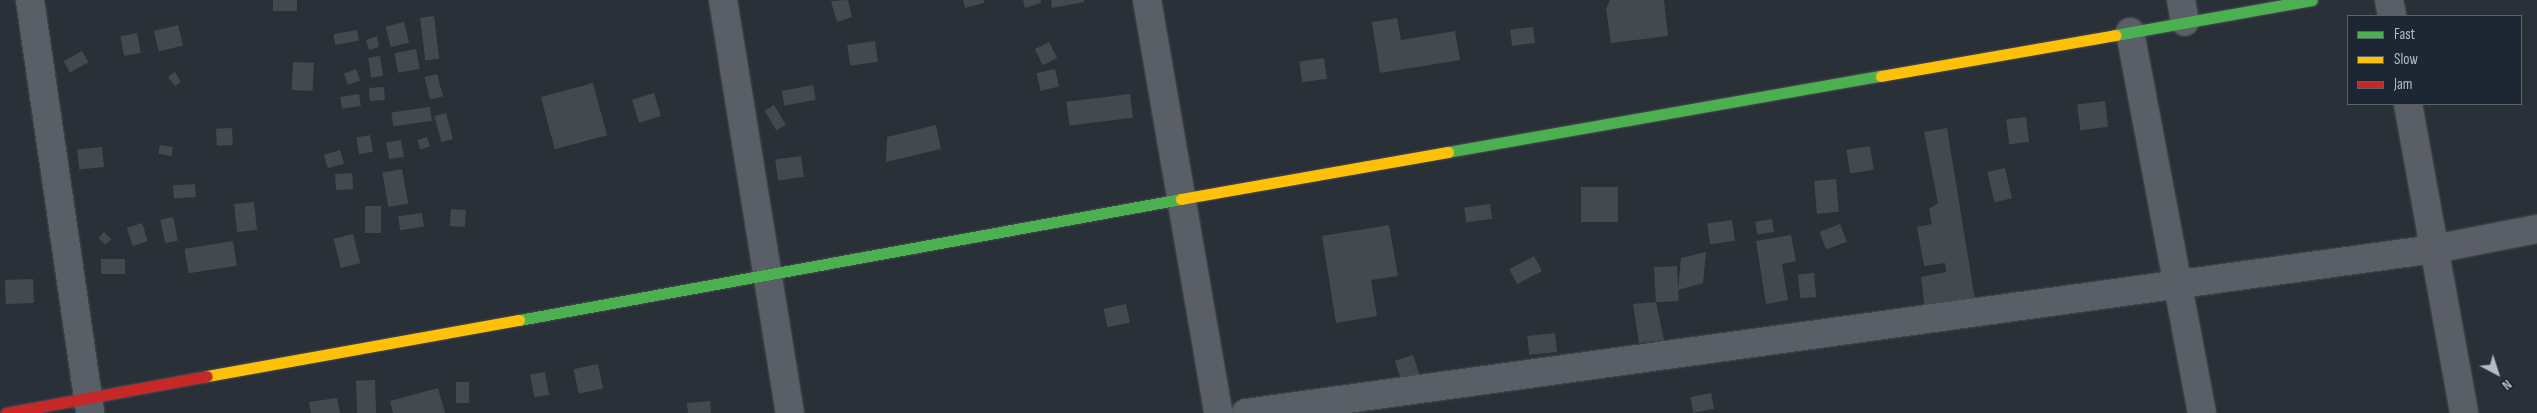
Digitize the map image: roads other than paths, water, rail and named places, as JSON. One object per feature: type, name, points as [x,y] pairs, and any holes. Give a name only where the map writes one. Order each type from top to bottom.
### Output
[{"type":"street","points":[[30,0],[89,405]]},
{"type":"street","points":[[723,0],[790,413]]},
{"type":"street","points":[[1147,0],[1218,413]]},
{"type":"street","points":[[6,413],[89,405],[768,274],[1180,199],[2130,32],[2183,11],[2312,0]]},
{"type":"street","points":[[2389,0],[2392,15]]},
{"type":"street","points":[[2130,32],[2176,284],[2202,413]]},
{"type":"street","points":[[2408,105],[2464,413]]},
{"type":"street","points":[[1246,413],[2434,249],[2537,229]]}]
